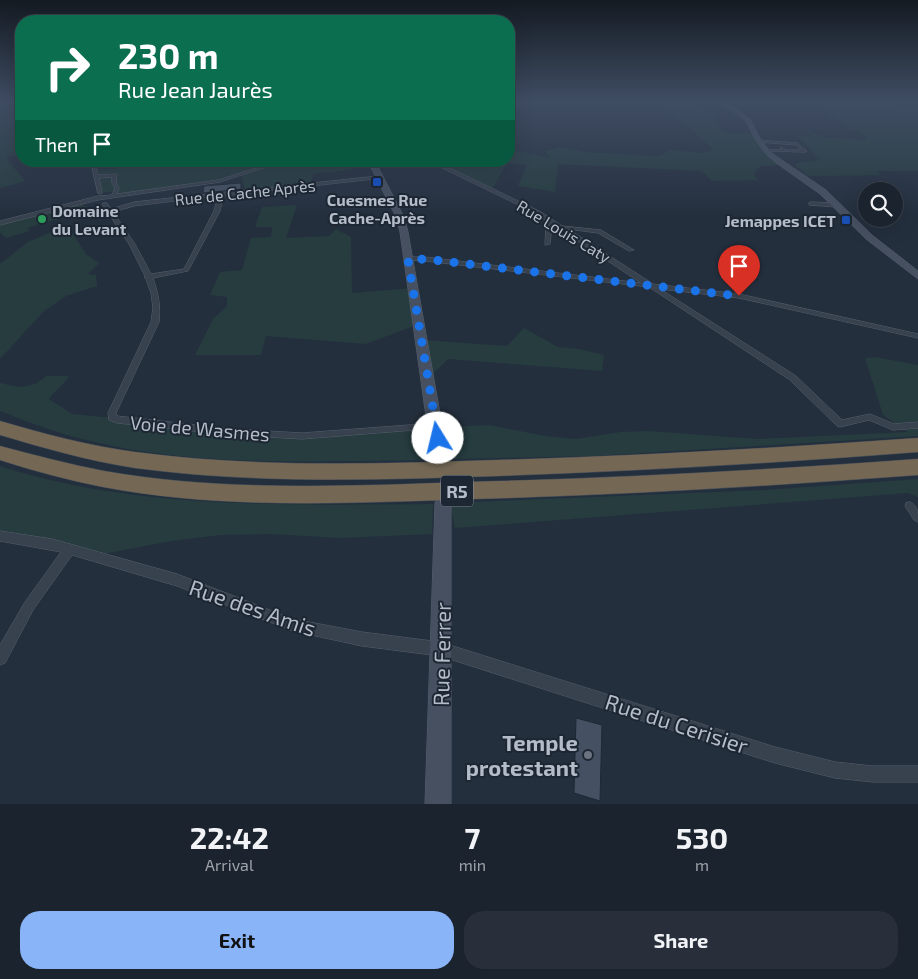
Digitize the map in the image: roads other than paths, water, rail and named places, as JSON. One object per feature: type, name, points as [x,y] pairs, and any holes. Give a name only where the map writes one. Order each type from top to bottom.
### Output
[{"type":"highway","name":"R5","points":[[0,428],[86,451],[134,459],[259,470],[353,471],[594,465],[814,453],[918,445]]},
{"type":"highway","name":"R5","points":[[0,454],[64,471],[171,488],[343,493],[602,486],[830,474],[918,467]]},
{"type":"street","points":[[759,141],[797,144],[805,151],[766,150]]},
{"type":"street","points":[[759,141],[776,161],[824,192],[869,236],[916,274]]},
{"type":"street","points":[[777,142],[785,151]]},
{"type":"street","points":[[94,167],[100,193]]},
{"type":"street","points":[[0,223],[88,200],[220,181],[263,167]]},
{"type":"street","points":[[375,167],[400,216],[404,232],[440,459]]},
{"type":"street","name":"Rue Louis Caty","points":[[446,167],[509,197],[654,286],[793,378],[840,424],[870,417],[893,427],[918,425]]},
{"type":"street","points":[[97,177],[115,176],[114,183],[117,188],[114,196]]},
{"type":"street","name":"Rue de Cache Après","points":[[108,207],[380,177]]},
{"type":"street","points":[[148,277],[186,270],[217,211],[221,195]]},
{"type":"street","points":[[811,204],[836,205]]},
{"type":"street","name":"Voie de Wasmes","points":[[108,207],[138,254],[157,299],[157,314],[112,413],[112,418],[232,432],[302,436],[436,426]]},
{"type":"street","points":[[547,244],[548,224],[552,222]]},
{"type":"street","points":[[560,227],[599,231],[632,250]]},
{"type":"street","points":[[408,260],[434,260],[739,296],[918,336]]},
{"type":"street","points":[[833,316],[842,316],[918,331]]},
{"type":"street","name":"Rue Ferrer","points":[[438,804],[443,503]]},
{"type":"street","points":[[910,506],[918,517]]},
{"type":"street","points":[[0,536],[31,539],[69,549],[29,606],[0,658]]},
{"type":"street","name":"Rue des Amis","points":[[69,549],[176,580],[293,625],[362,639],[440,649]]},
{"type":"street","name":"Rue du Cerisier","points":[[440,649],[775,755],[836,770],[873,774],[918,774]]},
{"type":"place","name":"Cuesmes Rue Cache-Après","points":[[377,182]]},
{"type":"place","name":"Domaine du Levant","points":[[42,219]]},
{"type":"place","name":"Jemappes ICET","points":[[846,220]]},
{"type":"place","name":"Temple protestant","points":[[588,755]]}]
